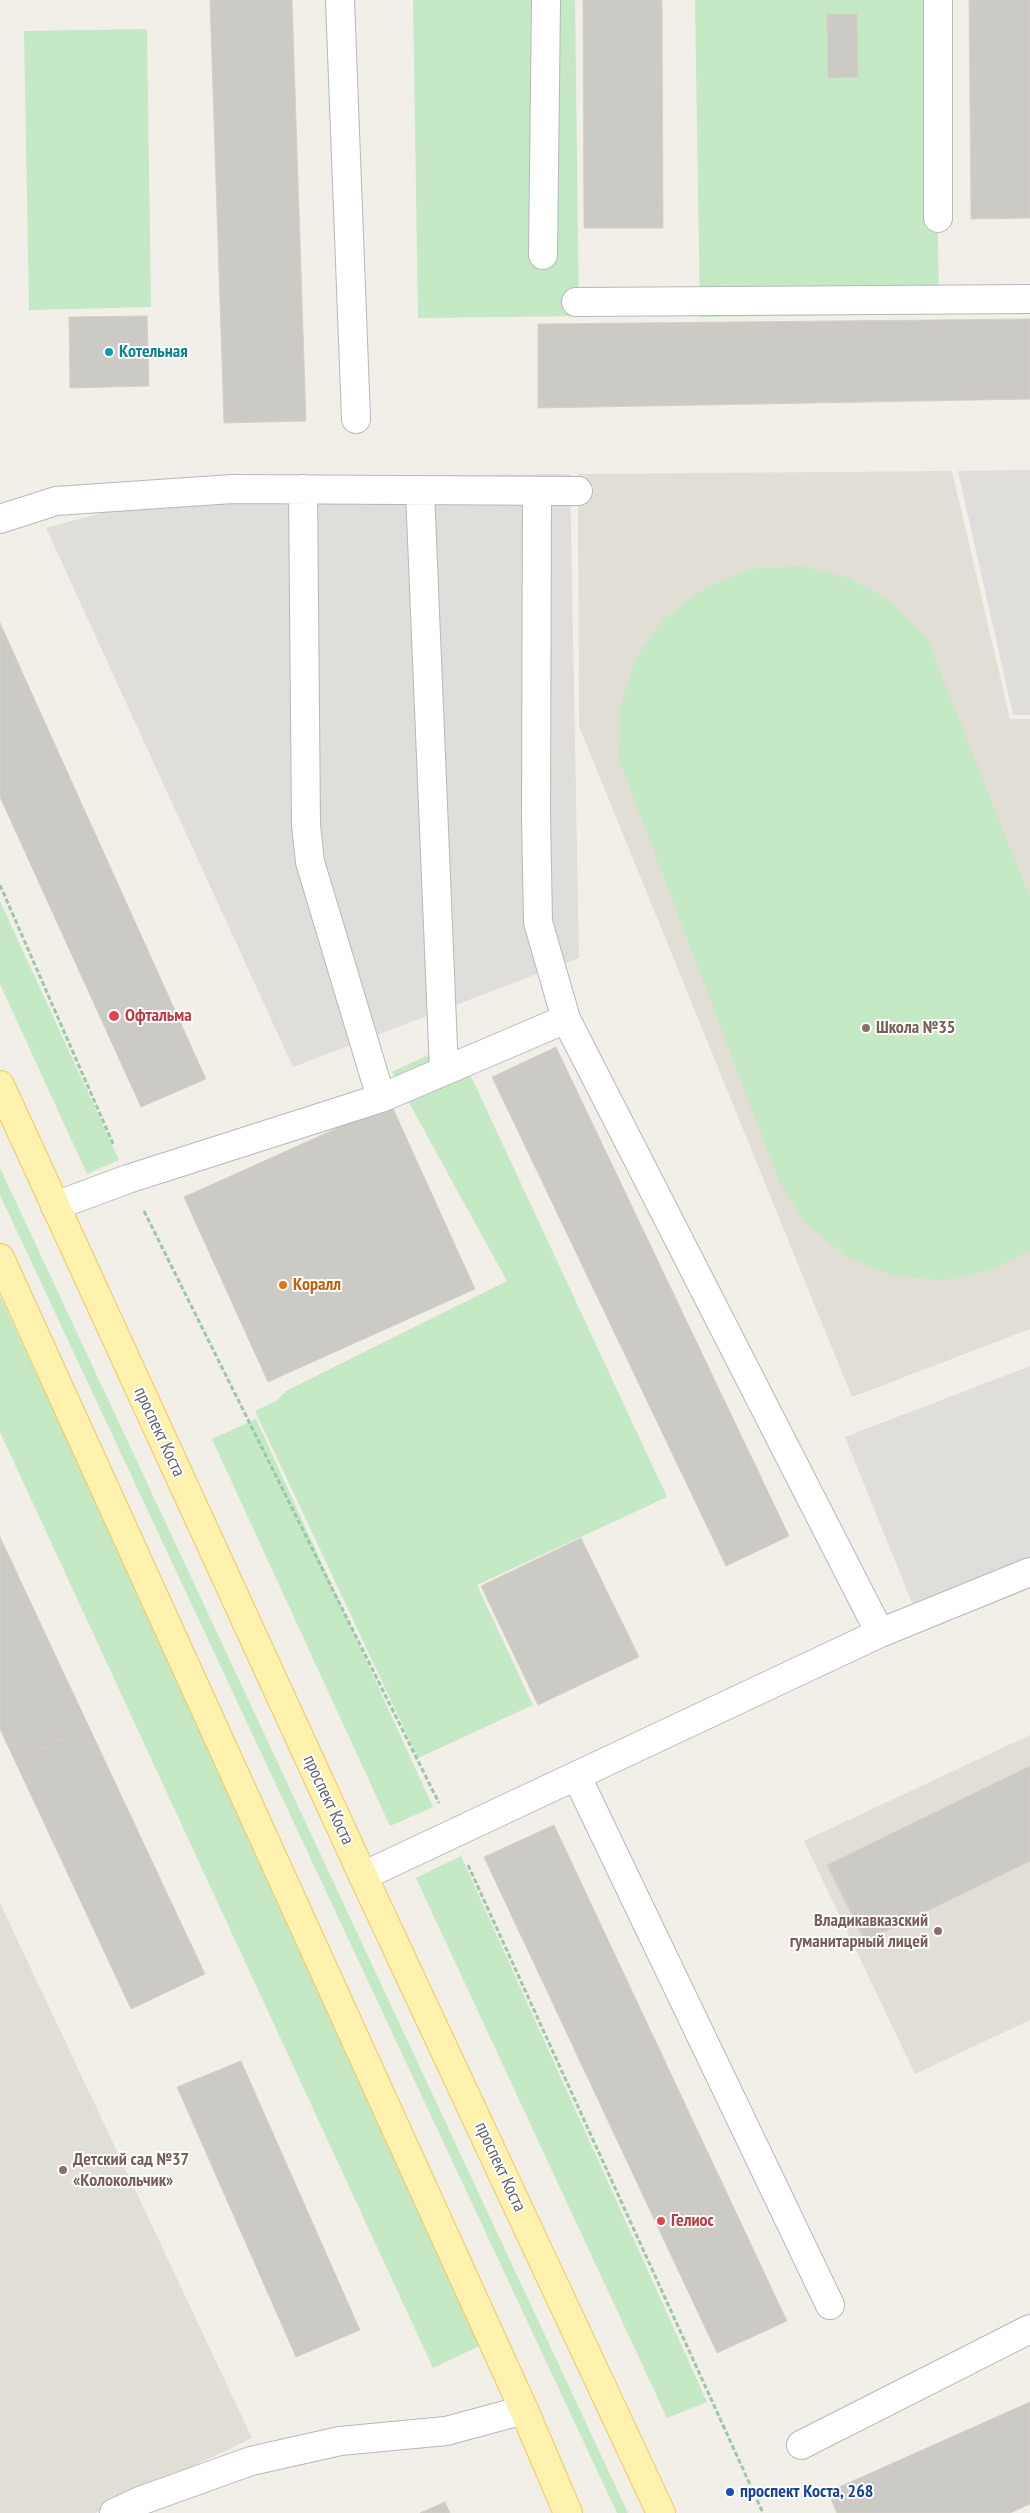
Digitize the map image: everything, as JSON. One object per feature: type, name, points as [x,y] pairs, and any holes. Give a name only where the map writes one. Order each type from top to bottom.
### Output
[{"type":"main road","name":"проспект Коста","points":[[0,1085],[363,1876],[662,2513]]},
{"type":"main road","points":[[0,1258],[524,2410],[568,2513]]},
{"type":"lane","points":[[340,0],[356,419]]},
{"type":"lane","points":[[543,255],[546,0]]},
{"type":"lane","points":[[938,0],[938,218]]},
{"type":"lane","points":[[576,302],[1030,299]]},
{"type":"lane","points":[[0,519],[56,502],[232,489],[578,491]]},
{"type":"lane","points":[[303,489],[306,825],[310,862],[381,1098]]},
{"type":"lane","points":[[420,491],[444,1071]]},
{"type":"lane","points":[[537,491],[536,815],[538,922],[566,1019],[880,1633]]},
{"type":"lane","points":[[55,1206],[128,1179],[381,1098],[566,1019]]},
{"type":"lane","points":[[363,1876],[880,1633],[1030,1572]]},
{"type":"lane","points":[[577,1777],[830,2306]]},
{"type":"lane","points":[[800,2445],[1030,2329]]},
{"type":"lane","points":[[114,2513],[140,2501],[251,2461],[340,2441],[446,2431],[524,2410]]},
{"type":"path","points":[[0,885],[128,1179],[454,1834],[763,2513]]},
{"type":"shaded area","points":[[1030,470],[1030,715],[1013,715],[958,471]]},
{"type":"shaded area","name":"Школа №35","points":[[952,471],[1010,719],[1030,719],[1030,1329],[852,1397],[579,726],[578,474]]},
{"type":"shaded area","points":[[570,474],[579,958],[293,1067],[46,528],[235,477]]},
{"type":"shaded area","points":[[1030,1366],[1030,1570],[918,1618],[845,1437]]},
{"type":"shaded area","name":"Владикавказский гуманитарный лицей","points":[[1030,1735],[1030,2020],[915,2074],[804,1841]]},
{"type":"shaded area","name":"Детский сад №37 «Колокольчик»","points":[[0,1903],[252,2438],[95,2513],[0,2513]]},
{"type":"green space","points":[[413,0],[575,0],[579,316],[418,318]]},
{"type":"green space","points":[[695,0],[935,0],[939,314],[700,317]]},
{"type":"green space","points":[[147,29],[151,307],[29,310],[24,31]]},
{"type":"green space","name":"Школа №35","points":[[802,566],[850,578],[894,604],[928,641],[1030,898],[1030,1250],[994,1269],[945,1280],[894,1276],[847,1257],[808,1225],[780,1184],[619,759],[620,708],[635,660],[664,619],[704,588],[751,569]]},
{"type":"green space","points":[[0,901],[119,1160],[87,1174],[0,984]]},
{"type":"green space","points":[[455,1042],[667,1497],[477,1585],[533,1705],[418,1758],[255,1411],[276,1401],[286,1391],[507,1281],[392,1072]]},
{"type":"green space","points":[[0,1168],[628,2513],[617,2513],[0,1195]]},
{"type":"green space","points":[[0,1296],[488,2342],[433,2368],[0,1432]]},
{"type":"green space","points":[[256,1419],[433,1807],[390,1826],[212,1439]]},
{"type":"green space","points":[[461,1856],[707,2402],[667,2418],[416,1878]]},
{"type":"building","points":[[210,0],[292,0],[306,421],[224,423]]},
{"type":"building","points":[[583,0],[662,0],[663,228],[584,228]]},
{"type":"building","points":[[969,0],[1030,0],[1030,218],[971,219]]},
{"type":"building","points":[[827,14],[857,14],[858,77],[828,78]]},
{"type":"building","name":"Котельная","points":[[147,316],[149,386],[70,388],[69,317]]},
{"type":"building","points":[[1030,319],[1030,399],[538,408],[538,324]]},
{"type":"building","points":[[0,623],[206,1079],[141,1107],[0,797]]},
{"type":"building","points":[[556,1047],[789,1536],[726,1566],[492,1077]]},
{"type":"building","points":[[391,1104],[475,1289],[268,1382],[184,1197]]},
{"type":"building","points":[[0,1537],[89,1727],[15,1761],[0,1729]]},
{"type":"building","points":[[581,1538],[639,1657],[538,1705],[481,1586]]},
{"type":"building","points":[[89,1727],[205,1974],[131,2009],[15,1761]]},
{"type":"building","points":[[1030,1766],[1030,1861],[865,1941],[827,1865]]},
{"type":"building","points":[[554,1825],[787,2321],[717,2353],[484,1857]]},
{"type":"building","points":[[241,2061],[360,2330],[296,2357],[177,2087]]},
{"type":"building","points":[[1030,2402],[1030,2504],[1010,2513],[837,2513],[828,2492]]},
{"type":"building","points":[[445,2502],[450,2513],[420,2513]]},
{"type":"place","name":"Котельная","points":[[109,352]]},
{"type":"place","name":"Офтальма","points":[[114,1016]]},
{"type":"place","name":"Школа №35","points":[[866,1028]]},
{"type":"place","name":"Коралл","points":[[283,1285]]},
{"type":"place","name":"Владикавказский гуманитарный лицей","points":[[938,1931]]},
{"type":"place","name":"Детский сад №37 «Колокольчик»","points":[[63,2170]]},
{"type":"place","name":"Гелиос","points":[[661,2221]]},
{"type":"place","name":"проспект Коста, 268","points":[[730,2492]]}]
